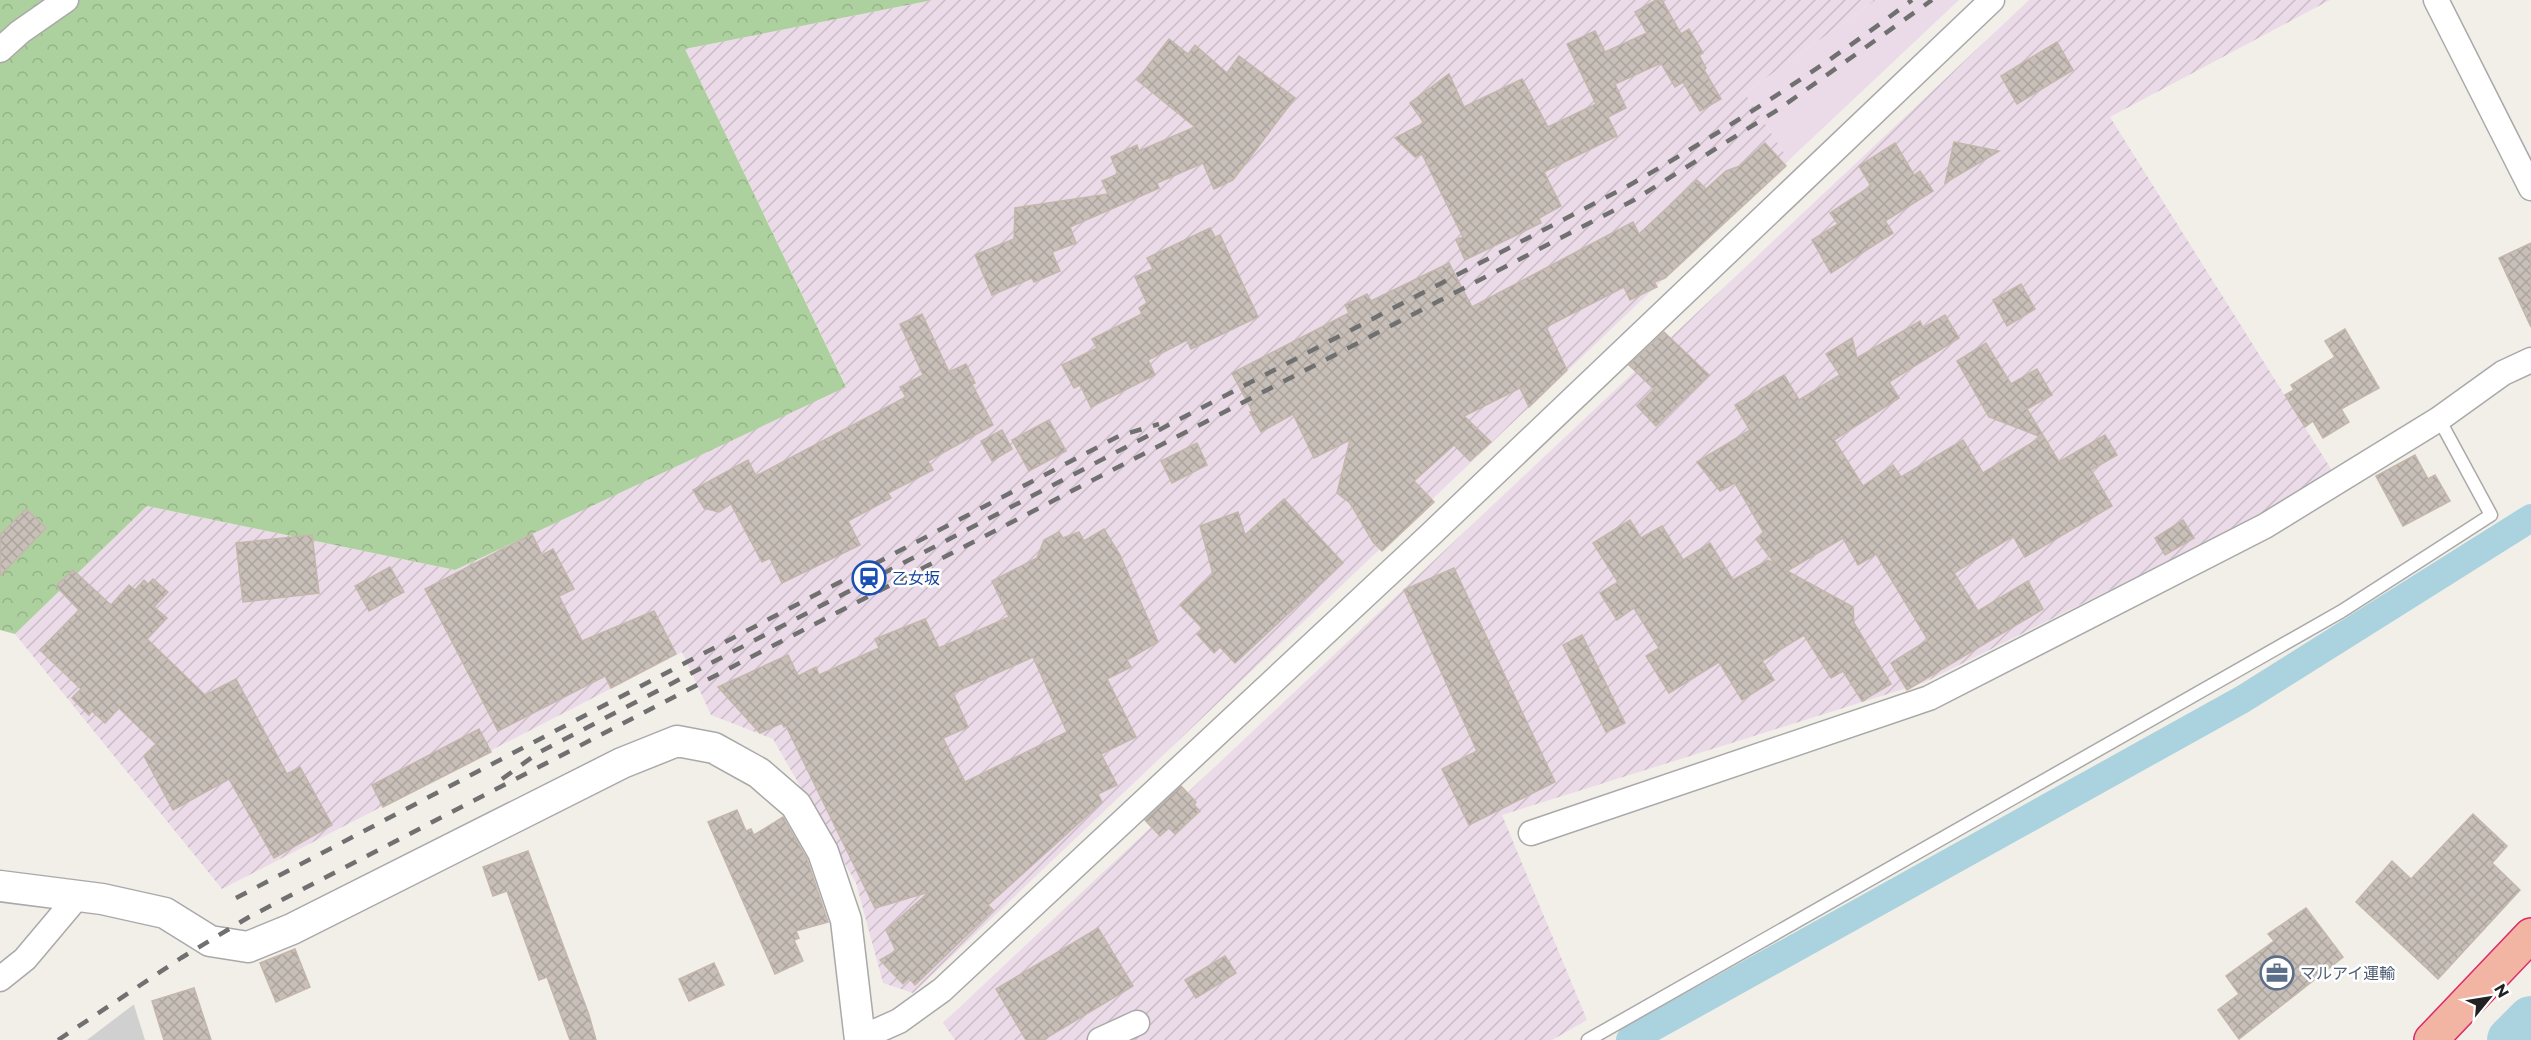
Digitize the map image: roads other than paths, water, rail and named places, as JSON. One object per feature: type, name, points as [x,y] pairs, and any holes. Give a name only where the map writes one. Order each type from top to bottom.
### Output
[{"type":"highway","points":[[2431,1040],[2531,934]]},
{"type":"street","points":[[0,50],[20,32],[66,0]]},
{"type":"street","points":[[0,886],[78,896],[165,913],[210,940],[248,946],[292,929],[622,762],[677,741],[714,748],[759,773],[796,805],[823,852],[846,920],[860,1039],[899,1022],[942,990],[1429,536],[1992,0]]},
{"type":"street","points":[[2436,0],[2531,188]]},
{"type":"street","points":[[1531,833],[1929,698],[2265,526],[2439,419],[2503,373],[2531,360]]},
{"type":"street","points":[[0,979],[25,959],[78,896]]},
{"type":"street","points":[[1100,1040],[1137,1023]]},
{"type":"lane","points":[[1588,1040],[2342,611],[2492,515],[2439,419]]},
{"type":"waterway","points":[[1630,1040],[2243,699],[2531,518]]},
{"type":"waterway","points":[[2511,1040],[2531,1020]]},
{"type":"railway","points":[[502,779],[538,753],[1628,186],[1773,98],[1912,0]]},
{"type":"railway","points":[[58,1040],[181,958],[249,917],[1634,200],[1779,109],[1932,0]]},
{"type":"railway","points":[[236,898],[1119,436],[1159,424]]},
{"type":"place","name":"乙女坂","points":[[869,578]]},
{"type":"place","name":"マルアイ運輸","points":[[2277,973]]}]
